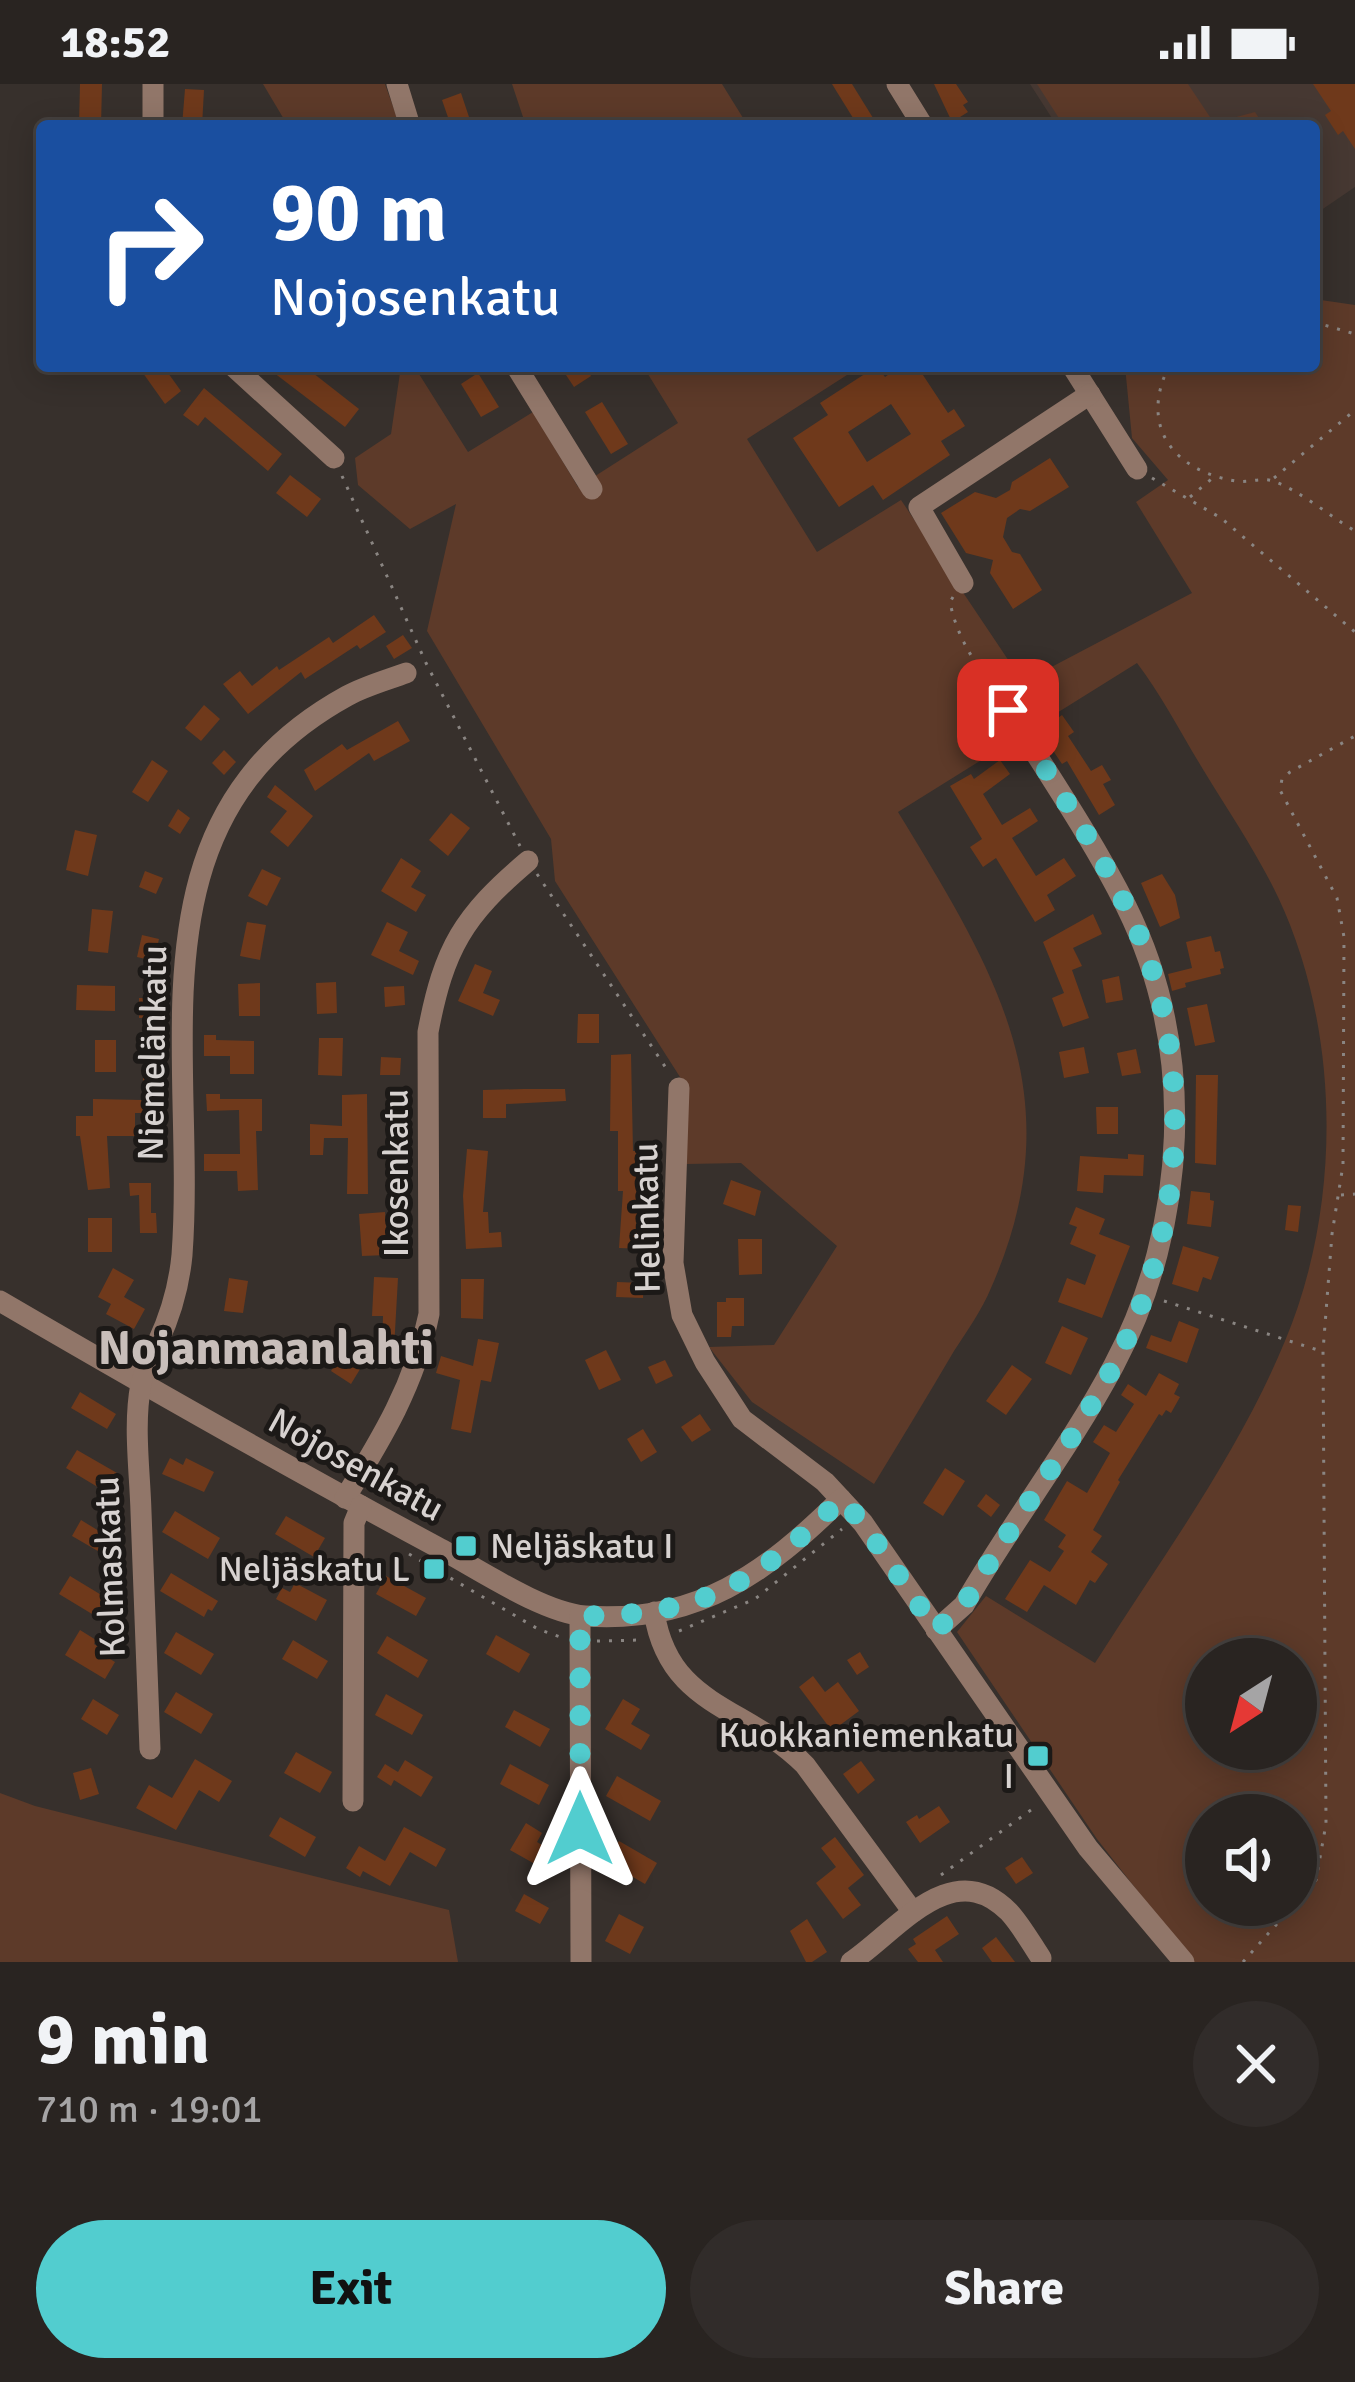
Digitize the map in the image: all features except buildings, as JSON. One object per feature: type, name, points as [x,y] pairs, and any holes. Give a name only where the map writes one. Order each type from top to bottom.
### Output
[{"type":"street","points":[[153,84],[153,120]]},
{"type":"street","points":[[397,84],[408,120]]},
{"type":"street","points":[[897,84],[919,120]]},
{"type":"street","points":[[240,372],[334,458]]},
{"type":"street","points":[[520,372],[592,489]]},
{"type":"street","points":[[1076,372],[1137,469]]},
{"type":"street","points":[[963,583],[919,507],[1090,394]]},
{"type":"street","name":"Niemelänkatu","points":[[141,1383],[180,1280],[185,1214],[182,980],[188,922],[202,861],[227,806],[266,760],[310,720],[349,694],[406,673]]},
{"type":"street","points":[[936,1630],[964,1605],[1117,1360],[1144,1294],[1172,1184],[1175,1139],[1168,1039],[1143,950],[1127,909],[1008,710]]},
{"type":"street","name":"Ikosenkatu","points":[[353,1502],[396,1416],[421,1353],[429,1314],[428,1032],[436,992],[464,925],[485,897],[528,861]]},
{"type":"street","name":"Helinkatu","points":[[679,1088],[673,1263],[682,1315],[705,1362],[742,1419],[826,1482],[863,1523],[1088,1849],[1184,1962]]},
{"type":"street","name":"Nojosenkatu","points":[[0,1301],[353,1502],[544,1603],[580,1616],[654,1612],[718,1594],[746,1581],[794,1546],[841,1499]]},
{"type":"street","name":"Kolmaskatu","points":[[141,1383],[150,1749]]},
{"type":"street","points":[[353,1502],[353,1802]]},
{"type":"street","points":[[654,1612],[658,1639],[674,1671],[690,1688],[787,1747],[805,1765],[914,1912]]},
{"type":"street","points":[[580,1616],[580,1962]]},
{"type":"street","points":[[858,1960],[914,1912],[938,1895],[958,1889],[982,1895],[1007,1911],[1041,1958]]},
{"type":"path","points":[[1320,324],[1355,334]]},
{"type":"path","points":[[1166,372],[1158,387],[1157,420],[1174,454],[1193,468],[1237,482],[1271,480],[1355,531]]},
{"type":"path","points":[[1271,480],[1355,410]]},
{"type":"path","points":[[334,458],[426,663],[528,861],[679,1088]]},
{"type":"path","points":[[1137,469],[1222,518],[1355,632]]},
{"type":"path","points":[[1190,497],[1216,475]]},
{"type":"path","points":[[963,583],[950,602],[955,628],[1008,710]]},
{"type":"path","points":[[1243,1962],[1316,1880],[1326,1824],[1323,1351],[1343,1165],[1344,937],[1337,898],[1280,790],[1290,772],[1355,736]]},
{"type":"path","points":[[1339,1195],[1355,1193]]},
{"type":"path","points":[[1144,1294],[1323,1351]]},
{"type":"path","points":[[942,1874],[1050,1796]]},
{"type":"shaded area","points":[[263,84],[385,84],[398,120],[284,120]]},
{"type":"shaded area","points":[[512,84],[722,84],[744,120],[524,120]]},
{"type":"shaded area","points":[[1030,84],[1355,84],[1355,187],[1320,211],[1320,120],[1053,120]]},
{"type":"shaded area","points":[[1037,84],[1188,84],[1212,120],[1060,120]]},
{"type":"shaded area","points":[[1255,112],[1260,120],[1225,120]]},
{"type":"shaded area","points":[[1320,300],[1355,305],[1355,1962],[1193,1962],[1097,1839],[957,1632],[986,1596],[1095,1663],[1245,1425],[1285,1341],[1317,1233],[1324,1176],[1323,1061],[1299,949],[1261,865],[1163,702],[1137,663],[898,812],[993,983],[1013,1039],[1024,1096],[1026,1156],[1015,1219],[987,1296],[874,1484],[752,1402],[709,1347],[774,1345],[837,1246],[741,1163],[686,1164],[687,1088],[555,881],[551,839],[427,631],[456,504],[410,529],[358,485],[355,458],[391,434],[400,372],[418,372],[468,452],[533,412],[578,487],[678,423],[647,372],[852,372],[747,439],[817,552],[901,500],[1023,682],[1192,593],[1136,502],[1168,480],[1132,438],[1126,372],[1320,372]]},
{"type":"shaded area","points":[[0,1793],[35,1806],[449,1910],[458,1962],[0,1962]]},
{"type":"place","name":"Neljäskatu I","points":[[466,1546]]},
{"type":"place","name":"Neljäskatu L","points":[[434,1569]]},
{"type":"place","name":"Kuokkaniemenkatu I","points":[[1038,1756]]},
{"type":"district","name":"Nojanmaanlahti","points":[[266,1348]]},
{"type":"route","points":[[580,1829],[580,1616],[654,1612],[718,1594],[771,1564],[841,1499],[863,1523],[936,1630],[964,1605],[1092,1405],[1137,1315],[1166,1222],[1172,1184],[1174,1089],[1168,1039],[1127,909],[1008,710]]}]
